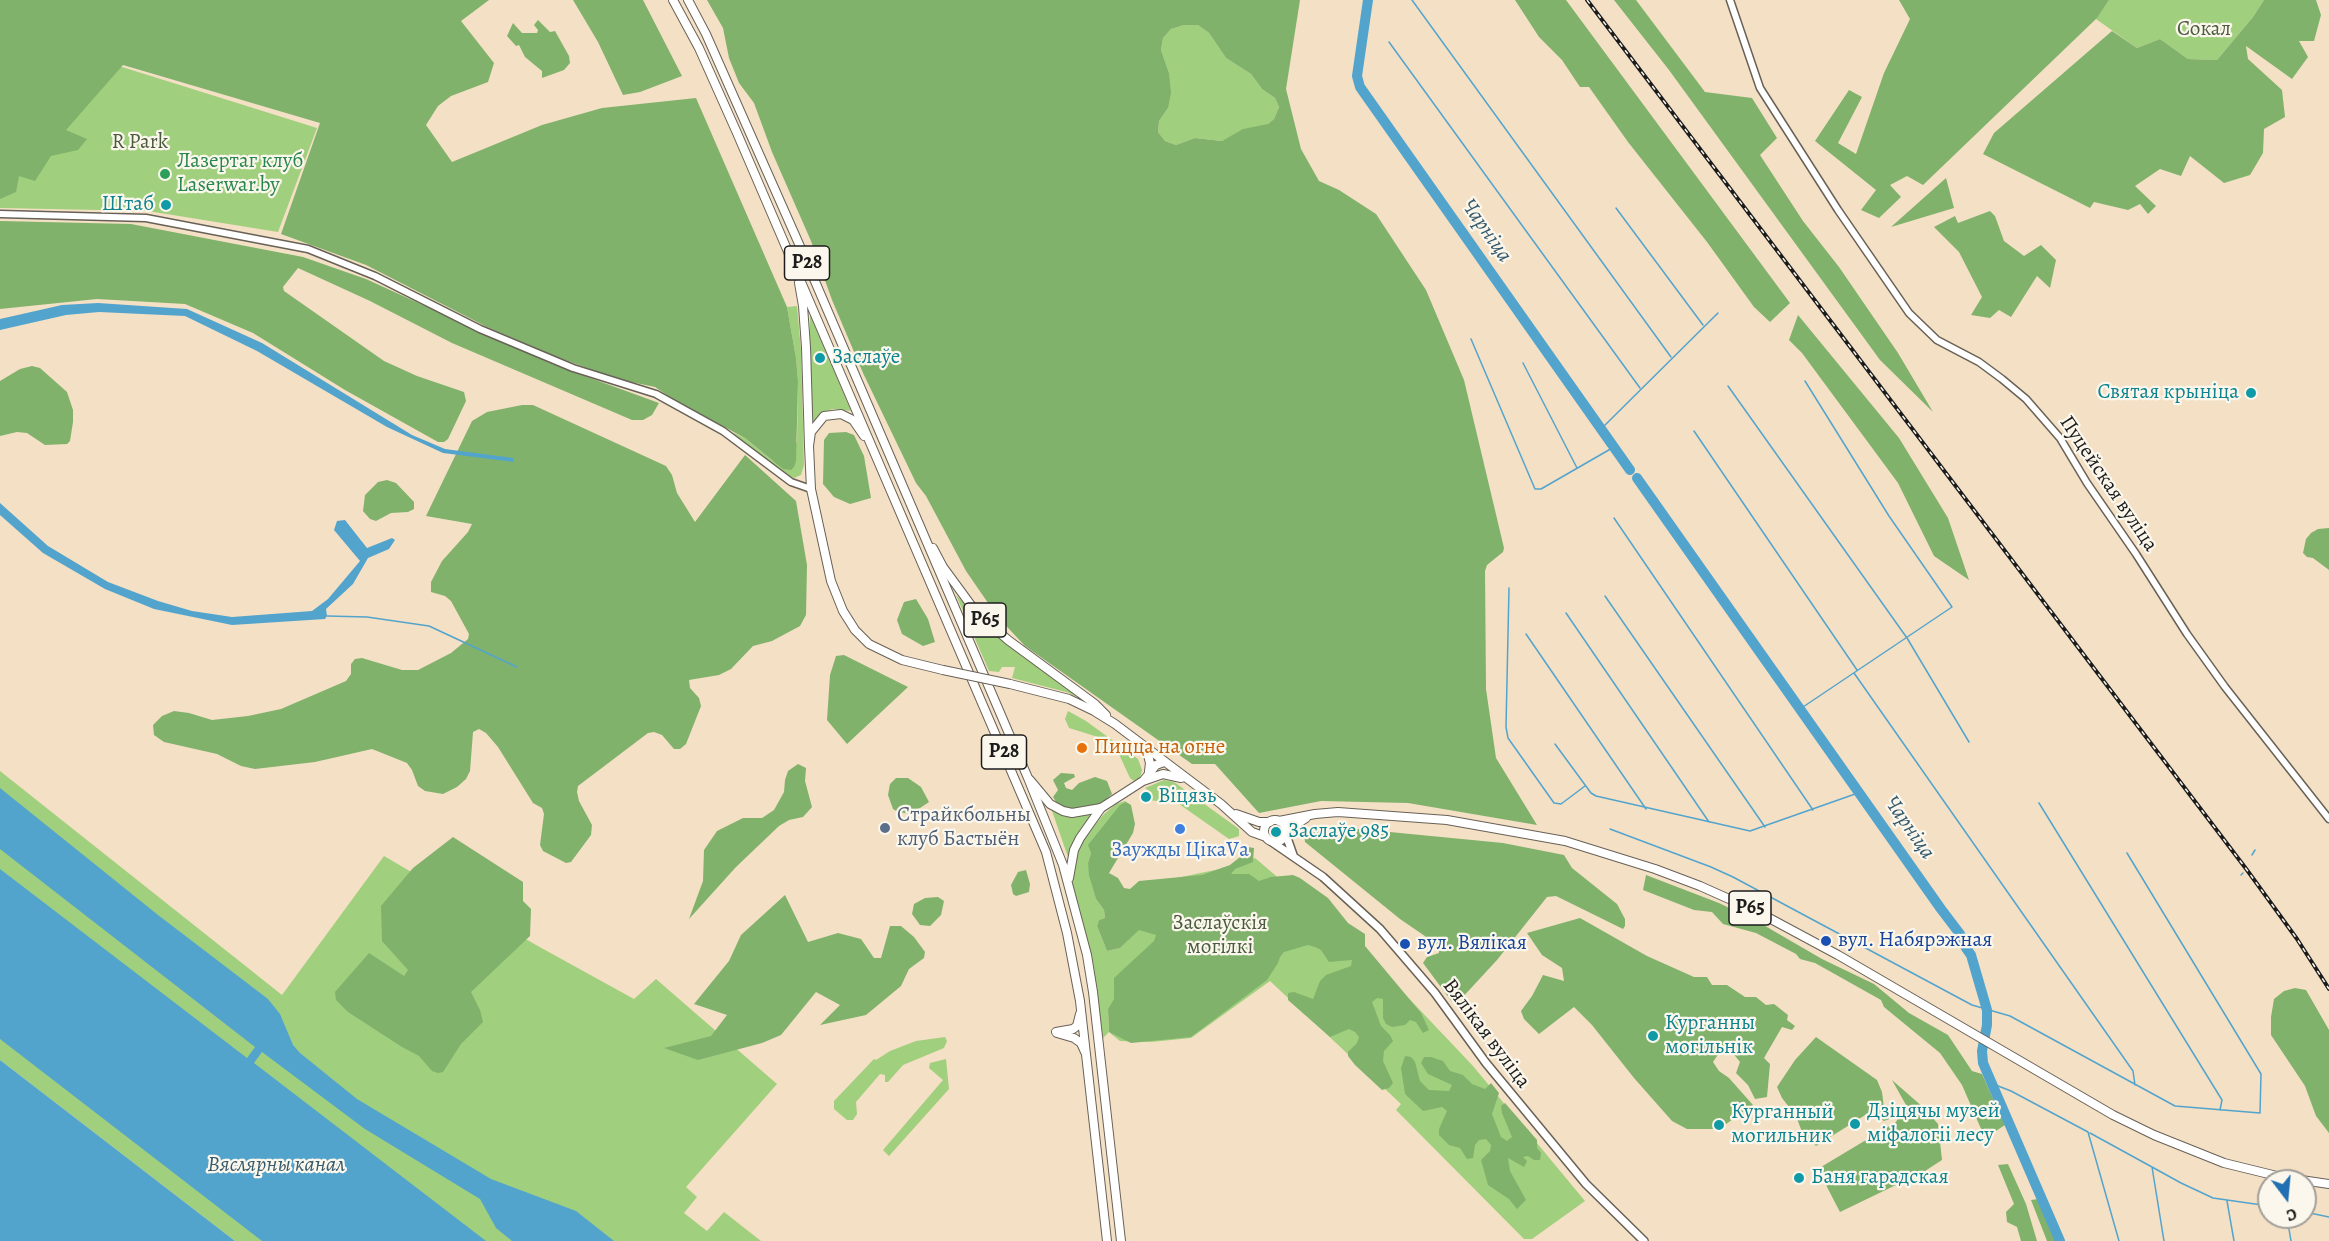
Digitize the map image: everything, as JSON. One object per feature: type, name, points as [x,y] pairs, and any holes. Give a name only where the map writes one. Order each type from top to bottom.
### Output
[{"type":"main road","name":"Р28","points":[[673,0],[708,68],[797,270],[1039,832],[1065,923],[1080,1001],[1107,1241]]},
{"type":"main road","name":"Р28","points":[[688,0],[752,135],[1049,827],[1069,885],[1093,992],[1121,1241]]},
{"type":"main road","name":"Р65","points":[[797,270],[804,316],[811,489],[831,581],[843,611],[855,630],[881,651],[902,660],[1069,699],[1115,724]]},
{"type":"main road","name":"Р65","points":[[808,446],[811,432],[817,422],[824,416],[841,414],[853,420],[873,450]]},
{"type":"main road","name":"Р65","points":[[922,529],[943,567],[976,612],[1008,640],[1095,704],[1115,724],[1233,813],[1252,832],[1269,840],[1281,841],[1298,822],[1315,814]]},
{"type":"main road","points":[[1143,781],[1149,771],[1150,763],[1146,748]]},
{"type":"main road","points":[[1149,771],[1164,762]]},
{"type":"main road","points":[[1162,774],[1164,762]]},
{"type":"main road","points":[[1069,885],[1074,850],[1101,808],[1143,781],[1162,774],[1171,774],[1188,780]]},
{"type":"main road","points":[[1028,778],[1044,798],[1063,811],[1072,813],[1101,808]]},
{"type":"main road","name":"Р65","points":[[1233,813],[1260,822],[1315,814],[1361,813],[1447,820],[1565,841],[1644,865],[1700,886],[1756,911],[2113,1115],[2194,1152],[2254,1170],[2329,1184]]},
{"type":"main road","points":[[1279,821],[1284,824],[1293,855]]},
{"type":"main road","points":[[1269,840],[1264,829],[1270,822]]},
{"type":"main road","name":"Вялікая вуліца","points":[[1269,840],[1293,855],[1347,898],[1399,949],[1435,993],[1486,1063],[1554,1146],[1598,1197],[1644,1241]]},
{"type":"main road","points":[[1080,1001],[1077,1026],[1056,1032],[1081,1043],[1088,1060]]},
{"type":"street","name":"Пуцейская вуліца","points":[[1730,0],[1761,88],[1860,243],[1909,313],[1937,340],[1979,363],[2002,379],[2026,399],[2060,438],[2086,483],[2208,663],[2329,819]]},
{"type":"street","points":[[0,214],[146,218],[308,249],[375,276],[480,328],[573,368],[656,394],[723,431],[791,482],[811,489]]},
{"type":"green space","points":[[0,0],[489,0],[461,21],[494,63],[488,82],[451,96],[438,106],[426,125],[452,162],[542,125],[602,108],[696,98],[787,307],[798,381],[794,467],[791,470],[783,469],[745,438],[674,400],[655,387],[617,379],[557,357],[487,327],[366,265],[281,234],[320,123],[123,65],[66,130],[87,139],[78,150],[51,156],[35,181],[19,176],[16,192],[0,199]]},
{"type":"green space","points":[[573,0],[643,0],[682,76],[640,92],[623,95],[598,42]]},
{"type":"green space","points":[[707,0],[1300,0],[1286,89],[1301,149],[1319,181],[1339,190],[1376,214],[1426,290],[1464,380],[1504,548],[1503,552],[1487,565],[1485,571],[1486,689],[1496,758],[1537,825],[1408,803],[1321,801],[1259,813],[1215,764],[1192,764],[1025,646],[997,616],[966,571],[926,496],[916,483],[863,373],[754,103],[739,83],[729,58],[723,28]],"holes":[[[1184,25],[1198,25],[1209,33],[1226,58],[1251,74],[1262,89],[1275,98],[1279,107],[1274,119],[1268,124],[1243,129],[1222,141],[1195,138],[1176,145],[1165,141],[1158,132],[1159,121],[1168,108],[1171,93],[1169,73],[1161,50],[1163,38],[1171,29]]]},
{"type":"green space","points":[[1515,0],[1566,0],[1790,303],[1770,322],[1754,307],[1707,242],[1628,142],[1589,87],[1580,87],[1562,60],[1539,37]]},
{"type":"green space","points":[[1614,0],[1636,0],[1705,92],[1752,98],[1777,138],[1760,155],[1803,221],[1839,267],[1898,353],[1933,412],[1880,360],[1669,70]]},
{"type":"green space","points":[[1899,0],[2109,0],[2097,18],[1923,185],[1907,176],[1890,185],[1901,197],[1879,218],[1861,210],[1876,190],[1815,141],[1849,90],[1862,97],[1838,143],[1856,154],[1884,73],[1910,19]]},
{"type":"green space","name":"Сокал","points":[[2109,0],[2264,0],[2253,17],[2217,60],[2188,59],[2160,39],[2137,48],[2096,19]]},
{"type":"green space","points":[[2264,0],[2316,0],[2321,15],[2314,41],[2299,41],[2308,57],[2292,79],[2246,46],[2248,59],[2282,90],[2285,117],[2264,129],[2263,153],[2250,175],[2224,183],[2190,156],[2181,176],[2160,169],[2135,186],[2156,206],[2148,214],[2140,204],[2128,210],[2094,202],[2090,208],[1983,154],[1994,133],[2112,31],[2137,48],[2160,39],[2188,59],[2217,60],[2253,17]]},
{"type":"green space","points":[[538,20],[550,32],[555,31],[569,56],[570,63],[564,70],[542,78],[542,71],[525,57],[519,45],[516,46],[507,36],[513,23],[522,33],[537,33],[538,30],[534,25]]},
{"type":"green space","points":[[1184,25],[1198,25],[1209,33],[1226,58],[1251,74],[1262,89],[1275,98],[1279,107],[1274,119],[1268,124],[1222,141],[1195,138],[1176,145],[1165,141],[1158,132],[1159,121],[1168,108],[1169,73],[1161,50],[1163,38],[1171,29]]},
{"type":"green space","name":"R Park","points":[[119,66],[317,128],[278,232],[148,211],[0,208],[0,188]]},
{"type":"green space","points":[[1946,178],[1954,208],[1891,227]]},
{"type":"green space","points":[[1990,211],[1995,216],[2004,241],[2024,256],[2041,245],[2056,260],[2050,288],[2037,276],[2011,317],[1999,310],[1990,318],[1971,315],[1982,297],[1959,252],[1934,227],[1955,216],[1958,223]]},
{"type":"green space","points":[[0,221],[131,224],[303,257],[366,279],[552,364],[659,403],[652,415],[643,420],[632,420],[452,343],[370,301],[298,268],[283,287],[284,291],[384,361],[417,376],[464,392],[466,401],[448,439],[438,442],[345,390],[253,333],[185,304],[97,299],[0,309]]},
{"type":"green space","points":[[797,306],[801,350],[804,465],[801,475],[794,478],[771,466],[732,432],[745,438],[773,461],[797,442],[798,381],[787,307]]},
{"type":"green space","points":[[810,314],[851,411],[833,409],[826,411],[818,416],[810,428]]},
{"type":"green space","points":[[1798,315],[1899,438],[1948,518],[1969,580],[1934,556],[1898,483],[1802,353],[1789,340]]},
{"type":"green space","points":[[32,366],[40,368],[67,392],[73,410],[73,422],[70,441],[67,444],[45,445],[27,433],[17,432],[0,436],[0,381],[20,369]]},
{"type":"green space","points":[[533,405],[666,466],[672,475],[677,493],[695,522],[745,455],[796,501],[807,565],[806,615],[800,626],[772,641],[753,646],[731,669],[719,675],[689,680],[690,688],[699,698],[701,706],[686,744],[680,749],[674,749],[662,735],[654,732],[648,733],[578,786],[579,801],[592,825],[591,835],[571,862],[566,863],[543,851],[540,845],[544,814],[542,808],[533,803],[498,747],[486,733],[479,729],[473,732],[470,771],[466,779],[443,794],[425,791],[418,786],[407,763],[372,749],[315,762],[255,769],[241,766],[217,754],[164,742],[154,735],[153,725],[162,716],[174,711],[212,720],[281,709],[346,681],[351,674],[351,664],[355,659],[362,658],[402,670],[418,670],[451,653],[468,639],[469,634],[451,601],[445,596],[431,592],[431,582],[442,561],[468,532],[472,524],[426,516],[472,421],[487,412]]},
{"type":"green space","points":[[846,432],[854,435],[864,456],[871,498],[850,504],[834,497],[823,484],[824,440],[829,433]]},
{"type":"green space","points":[[387,480],[396,483],[414,502],[414,509],[408,512],[391,513],[376,521],[370,519],[363,511],[365,495],[378,482]]},
{"type":"green space","points":[[2329,528],[2329,570],[2303,553],[2306,539],[2311,533],[2318,529]]},
{"type":"green space","points":[[956,595],[989,629],[1085,700],[1066,692],[1012,678],[1015,667],[1002,667],[999,672],[989,671]]},
{"type":"green space","points":[[916,599],[928,619],[935,642],[923,646],[902,634],[897,620],[904,602]]},
{"type":"green space","points":[[844,655],[908,687],[847,744],[827,720],[830,675],[836,656]]},
{"type":"green space","points":[[1068,711],[1086,721],[1138,759],[1142,770],[1140,778],[1134,781],[1130,778],[1117,750],[1098,737],[1069,728],[1065,719]]},
{"type":"green space","points":[[798,764],[806,768],[805,781],[812,807],[803,817],[789,820],[779,826],[736,867],[689,919],[703,881],[704,850],[717,831],[743,818],[762,818],[774,810],[784,792],[788,771]]},
{"type":"green space","points":[[0,771],[282,995],[384,856],[634,999],[656,979],[777,1084],[686,1187],[697,1197],[684,1213],[707,1231],[724,1212],[761,1241],[235,1241],[0,1060]]},
{"type":"green space","points":[[1061,773],[1074,774],[1075,777],[1064,783],[1066,788],[1072,790],[1079,783],[1095,777],[1107,781],[1112,794],[1103,802],[1091,807],[1072,809],[1058,805],[1053,797],[1058,790],[1053,780]]},
{"type":"green space","points":[[896,778],[908,778],[921,787],[929,802],[911,814],[893,809],[888,795],[890,784]]},
{"type":"green space","points":[[1164,780],[1174,782],[1239,829],[1239,836],[1229,839],[1179,804],[1149,800],[1152,793],[1145,788]]},
{"type":"green space","name":"Заслаўскія могілкі","points":[[1125,801],[1128,803],[1126,802],[1091,853],[1088,863],[1096,899],[1104,910],[1105,918],[1099,920],[1097,926],[1107,951],[1120,948],[1138,930],[1143,885],[1239,865],[1255,858],[1363,950],[1473,1066],[1585,1201],[1532,1239],[1524,1239],[1396,1110],[1401,1104],[1270,981],[1191,1038],[1151,1042],[1120,1041],[1110,1033],[1113,1003],[1108,1009],[1109,1032],[1103,1038],[1093,963],[1071,879],[1074,857],[1086,835],[1104,814],[1116,804]]},
{"type":"green space","points":[[1126,802],[1131,805],[1135,824],[1133,833],[1109,873],[1118,878],[1124,888],[1130,889],[1139,881],[1202,875],[1230,865],[1248,847],[1254,848],[1253,862],[1235,869],[1231,874],[1249,874],[1259,881],[1271,877],[1293,875],[1300,878],[1328,898],[1348,923],[1365,934],[1365,946],[1421,1013],[1429,1030],[1423,1033],[1416,1022],[1410,1020],[1405,1025],[1392,1027],[1386,1024],[1383,1018],[1383,999],[1377,998],[1372,1002],[1381,1026],[1393,1041],[1384,1051],[1383,1061],[1393,1083],[1389,1088],[1382,1090],[1348,1056],[1348,1052],[1357,1043],[1359,1037],[1355,1032],[1349,1029],[1330,1037],[1288,1000],[1288,993],[1294,992],[1313,999],[1320,981],[1326,975],[1351,966],[1352,960],[1329,962],[1321,950],[1308,945],[1284,952],[1267,980],[1191,1037],[1131,1043],[1109,1032],[1108,1009],[1114,999],[1114,978],[1154,941],[1156,935],[1139,930],[1120,948],[1107,951],[1097,926],[1099,920],[1105,918],[1104,910],[1096,899],[1089,875],[1088,863],[1091,853],[1088,845],[1120,805]]},
{"type":"green space","points":[[1051,808],[1094,812],[1080,830],[1069,860]]},
{"type":"green space","points":[[1328,826],[1503,843],[1564,855],[1572,868],[1617,904],[1625,919],[1625,926],[1623,929],[1556,896],[1547,897],[1497,960],[1461,999],[1452,1002],[1423,963],[1427,957],[1439,953],[1438,945],[1400,919],[1305,842],[1304,833]]},
{"type":"green space","points":[[453,837],[523,882],[523,901],[531,909],[530,936],[471,992],[483,1022],[461,1044],[443,1072],[438,1073],[432,1071],[419,1056],[348,1012],[336,1000],[335,992],[369,953],[404,976],[408,970],[382,941],[381,906],[413,868]]},
{"type":"green space","points":[[1026,870],[1030,884],[1029,892],[1016,896],[1013,894],[1011,885],[1018,872]]},
{"type":"green space","points":[[1646,875],[1719,903],[1760,923],[1822,959],[1874,984],[1909,1013],[1948,1035],[1972,1071],[1982,1074],[2005,1125],[1985,1138],[1962,1085],[1940,1053],[1884,1007],[1881,1000],[1815,963],[1800,959],[1796,954],[1756,933],[1723,924],[1712,912],[1694,910],[1643,890]]},
{"type":"green space","points":[[785,895],[808,942],[838,933],[861,939],[874,958],[881,958],[890,926],[901,926],[914,937],[925,952],[924,958],[909,969],[901,986],[866,1015],[820,1025],[840,1005],[816,992],[781,1035],[762,1043],[698,1060],[664,1048],[711,1036],[727,1015],[694,1004],[729,961],[741,935]]},
{"type":"green space","points":[[938,897],[944,901],[941,915],[930,926],[920,925],[912,914],[914,904],[925,898]]},
{"type":"green space","points":[[1580,918],[1647,956],[1694,977],[1707,977],[1712,985],[1727,985],[1745,997],[1756,997],[1766,1005],[1774,1004],[1788,1015],[1787,1020],[1795,1026],[1792,1030],[1782,1027],[1764,1058],[1770,1064],[1767,1097],[1755,1099],[1748,1085],[1736,1073],[1740,1062],[1732,1052],[1719,1053],[1713,1062],[1753,1105],[1719,1129],[1687,1129],[1672,1121],[1592,1025],[1574,1007],[1539,1034],[1524,1019],[1521,1011],[1543,975],[1564,981],[1562,968],[1542,955],[1527,933]]},
{"type":"green space","points":[[2295,988],[2306,990],[2329,1030],[2329,1133],[2316,1116],[2305,1086],[2271,1035],[2274,999],[2284,991]]},
{"type":"green space","points":[[945,1037],[947,1041],[944,1048],[903,1065],[888,1082],[885,1082],[885,1075],[880,1074],[856,1102],[857,1114],[853,1120],[847,1120],[834,1109],[834,1101],[874,1059],[916,1041]]},
{"type":"green space","points":[[1816,1037],[1877,1080],[1882,1092],[1884,1108],[1892,1118],[1884,1121],[1870,1112],[1816,1146],[1802,1132],[1796,1116],[1782,1098],[1777,1087],[1795,1060]]},
{"type":"green space","points":[[1405,1056],[1411,1057],[1415,1062],[1420,1081],[1429,1090],[1449,1091],[1452,1085],[1428,1074],[1421,1063],[1424,1057],[1443,1061],[1450,1071],[1463,1075],[1472,1084],[1485,1089],[1491,1083],[1499,1093],[1492,1114],[1501,1137],[1507,1141],[1512,1137],[1502,1113],[1501,1106],[1505,1103],[1537,1140],[1537,1148],[1541,1153],[1540,1160],[1534,1160],[1528,1156],[1523,1157],[1527,1161],[1524,1167],[1508,1158],[1510,1171],[1526,1200],[1517,1209],[1509,1199],[1488,1185],[1481,1160],[1490,1151],[1491,1145],[1486,1139],[1479,1140],[1475,1145],[1473,1158],[1467,1159],[1460,1148],[1449,1145],[1439,1135],[1439,1129],[1447,1111],[1442,1107],[1423,1111],[1405,1094],[1401,1068]]},
{"type":"green space","points":[[946,1059],[949,1089],[889,1156],[883,1150],[943,1080],[929,1068],[930,1063]]},
{"type":"green space","points":[[1892,1080],[1924,1108],[1938,1124],[1942,1160],[1925,1171],[1840,1212],[1827,1187],[1821,1167],[1896,1122],[1906,1105]]},
{"type":"green space","points":[[2008,1164],[2026,1204],[2037,1241],[2021,1241],[2017,1227],[2007,1222],[2006,1212],[2014,1204],[1998,1165]]},
{"type":"green space","points":[[2038,1199],[2057,1241],[2047,1241],[2031,1200]]},
{"type":"water","points":[[98,303],[187,309],[262,343],[412,435],[445,449],[513,458],[514,462],[443,453],[387,427],[257,351],[185,316],[99,312],[66,315],[0,330],[0,319],[62,305]]},
{"type":"water","points":[[0,503],[48,546],[108,582],[192,611],[232,617],[312,611],[328,599],[360,561],[334,530],[337,521],[345,520],[367,548],[392,538],[395,540],[389,549],[368,558],[353,584],[326,609],[325,619],[232,625],[154,609],[105,589],[43,553],[0,515]]},
{"type":"water","name":"Вяслярны канал","points":[[0,788],[158,915],[268,999],[280,1014],[293,1045],[300,1053],[357,1099],[491,1179],[576,1211],[614,1241],[512,1241],[496,1228],[480,1199],[365,1129],[262,1052],[254,1063],[486,1241],[262,1241],[0,1039],[0,869],[247,1058],[255,1047],[0,849]]},
{"type":"water","points":[[0,1060],[235,1241],[0,1241]]},
{"type":"waterway","name":"Чарніца","points":[[1368,0],[1357,76],[1360,87],[1630,470]]},
{"type":"waterway","points":[[1412,0],[1671,357]]},
{"type":"waterway","points":[[1389,42],[1640,388]]},
{"type":"waterway","points":[[1616,208],[1703,325]]},
{"type":"waterway","points":[[1601,429],[1718,313]]},
{"type":"waterway","points":[[1471,339],[1535,489],[1541,489],[1614,447]]},
{"type":"waterway","points":[[1523,363],[1577,468]]},
{"type":"waterway","points":[[1800,709],[1952,607],[1889,516],[1805,381]]},
{"type":"waterway","points":[[1728,386],[1907,638],[1969,742]]},
{"type":"waterway","points":[[1694,431],[1857,670]]},
{"type":"waterway","name":"Чарніца","points":[[1637,478],[1960,934],[1971,955],[1987,1010],[1987,1025],[1982,1051],[1983,1063],[2060,1241]]},
{"type":"waterway","points":[[1614,518],[1813,810]]},
{"type":"waterway","points":[[1509,588],[1506,727],[1508,738],[1554,803],[1561,804],[1585,786]]},
{"type":"waterway","points":[[1605,596],[1765,827]]},
{"type":"waterway","points":[[1566,613],[1709,822]]},
{"type":"waterway","points":[[327,616],[367,617],[429,626],[517,667]]},
{"type":"waterway","points":[[1526,634],[1646,809]]},
{"type":"waterway","points":[[1854,673],[2133,1071],[2135,1085]]},
{"type":"waterway","points":[[1555,744],[1591,793],[1596,796],[1750,831],[1858,793]]},
{"type":"waterway","points":[[2039,803],[2222,1100],[2220,1110]]},
{"type":"waterway","points":[[1610,829],[1733,877],[1972,1005],[2010,1016],[2175,1106],[2260,1113],[2261,1074],[2127,853]]},
{"type":"waterway","points":[[2252,855],[2255,850]]},
{"type":"waterway","points":[[1993,1084],[2011,1091],[2088,1132],[2119,1241]]},
{"type":"waterway","points":[[2090,1133],[2152,1167],[2164,1241]]},
{"type":"waterway","points":[[2152,1167],[2213,1198],[2257,1204]]},
{"type":"waterway","points":[[2227,1201],[2234,1241]]},
{"type":"waterway","points":[[2317,1214],[2329,1217]]},
{"type":"waterway","points":[[2289,1229],[2291,1241]]},
{"type":"railway","points":[[1587,0],[2247,870],[2297,939],[2329,989]]},
{"type":"place","name":"Лазертаг клуб Laserwar.by","points":[[165,174]]},
{"type":"place","name":"Штаб","points":[[166,205]]},
{"type":"place","name":"Заслаўе","points":[[820,358]]},
{"type":"place","name":"Святая крыніца","points":[[2251,393]]},
{"type":"place","name":"Пицца на огне","points":[[1082,748]]},
{"type":"place","name":"Віцязь","points":[[1146,797]]},
{"type":"place","name":"Страйкбольны клуб Бастыён","points":[[885,828]]},
{"type":"place","name":"Заужды ЦікаVа","points":[[1180,829]]},
{"type":"place","name":"Заслаўе 985","points":[[1276,832]]},
{"type":"place","name":"вул. Набярэжная","points":[[1826,941]]},
{"type":"place","name":"вул. Вялікая","points":[[1405,944]]},
{"type":"place","name":"Курганны могільнік","points":[[1653,1036]]},
{"type":"place","name":"Дзіцячы музей міфалогіі лесу","points":[[1855,1124]]},
{"type":"place","name":"Курганный могильник","points":[[1719,1125]]},
{"type":"place","name":"Баня гарадская","points":[[1799,1178]]}]
